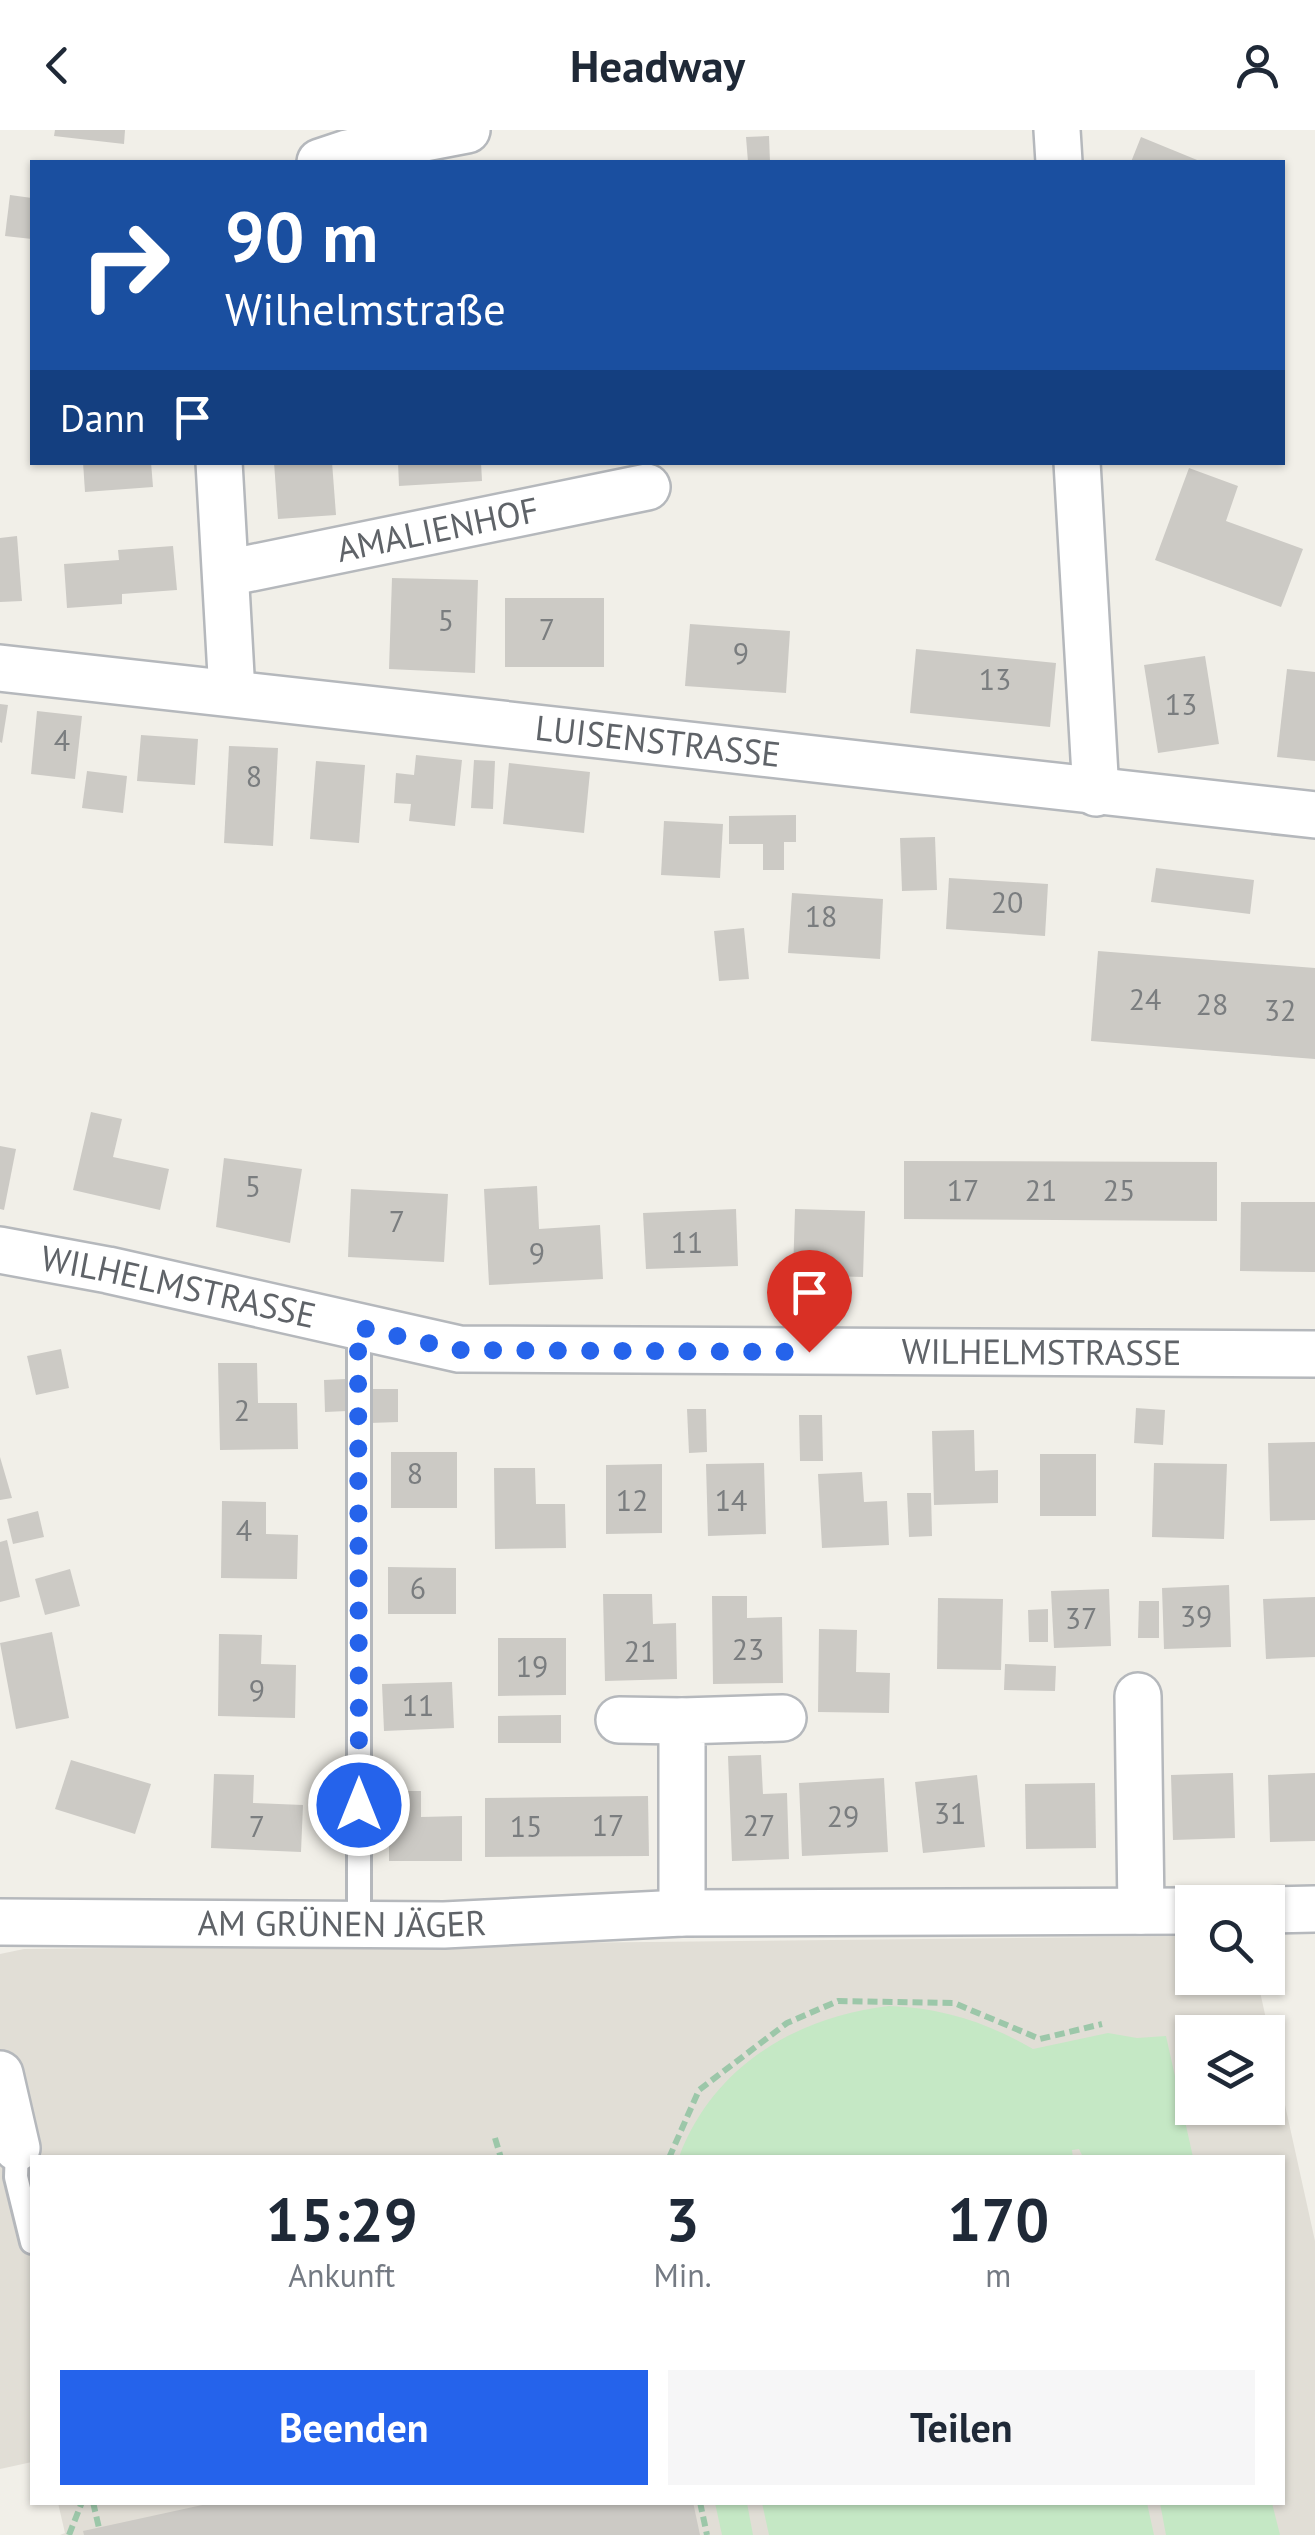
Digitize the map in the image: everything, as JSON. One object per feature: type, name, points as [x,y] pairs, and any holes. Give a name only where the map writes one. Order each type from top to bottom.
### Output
[{"type":"street","points":[[326,160],[467,130]]},
{"type":"street","points":[[1057,130],[1059,160]]},
{"type":"street","points":[[218,465],[232,693]]},
{"type":"street","points":[[1077,465],[1096,793]]},
{"type":"street","name":"AMALIENHOF","points":[[227,573],[646,487]]},
{"type":"street","name":"LUISENSTRASSE","points":[[0,668],[1315,816]]},
{"type":"street","name":"WILHELMSTRASSE","points":[[0,1250],[108,1270],[459,1350],[1315,1354]]},
{"type":"street","points":[[1138,1696],[1141,1911]]},
{"type":"street","points":[[619,1720],[782,1718]]},
{"type":"street","points":[[682,1721],[682,1912]]},
{"type":"street","points":[[1285,1910],[1315,1910]]},
{"type":"street","name":"AM GRÜNEN JÄGER","points":[[0,1922],[444,1925],[682,1912],[1175,1911]]},
{"type":"street","points":[[0,2074],[17,2148]]},
{"type":"lane","points":[[358,1327],[359,1924]]},
{"type":"lane","points":[[17,2148],[16,2177],[30,2234]]},
{"type":"path","points":[[670,2155],[699,2090],[788,2022],[838,2001],[954,2002],[1040,2040],[1102,2024]]},
{"type":"path","points":[[495,2138],[500,2155]]},
{"type":"path","points":[[70,2535],[81,2505]]},
{"type":"path","points":[[94,2505],[99,2528]]},
{"type":"path","points":[[701,2505],[707,2535]]},
{"type":"shaded area","points":[[1175,1936],[1175,1995],[1261,1995],[1265,2015],[1175,2015],[1175,2125],[1285,2125],[1285,2105],[1315,2241],[1315,2535],[60,2535],[65,2533],[58,2505],[1285,2505],[1285,2155],[30,2155],[30,2462],[0,2469],[0,1954],[24,1949]]},
{"type":"green space","points":[[889,2006],[928,2010],[964,2018],[1033,2049],[1108,2033],[1137,2038],[1166,2036],[1175,2076],[1175,2125],[1186,2125],[1193,2155],[1082,2155],[1079,2149],[1072,2150],[1073,2155],[680,2155],[694,2125],[736,2072],[762,2051],[822,2021]]},
{"type":"green space","points":[[715,2505],[747,2505],[753,2535],[722,2535]]},
{"type":"green space","points":[[762,2505],[1147,2505],[1154,2535],[769,2535]]},
{"type":"green space","points":[[1160,2505],[1272,2505],[1280,2535],[1166,2535]]},
{"type":"building","points":[[55,130],[125,130],[124,144],[54,136]]},
{"type":"building","points":[[769,136],[770,160],[748,160],[746,137]]},
{"type":"building","points":[[1141,137],[1197,160],[1132,160]]},
{"type":"building","points":[[10,195],[30,198],[30,239],[5,236]]},
{"type":"building","points":[[83,465],[151,465],[153,487],[85,492]]},
{"type":"building","points":[[274,465],[332,465],[336,515],[278,519]]},
{"type":"building","points":[[398,465],[481,465],[482,481],[399,486]]},
{"type":"building","points":[[1189,468],[1238,486],[1226,521],[1303,549],[1281,607],[1155,560]]},
{"type":"building","points":[[17,536],[22,601],[0,602],[0,538]]},
{"type":"building","points":[[173,546],[177,590],[122,594],[122,604],[67,608],[64,564],[119,560],[118,550]]},
{"type":"building","points":[[392,578],[478,580],[475,673],[389,669]]},
{"type":"building","points":[[505,598],[604,598],[604,667],[505,667]]},
{"type":"building","points":[[690,624],[790,631],[786,693],[685,686]]},
{"type":"building","points":[[916,649],[1056,663],[1050,727],[910,713]]},
{"type":"building","points":[[1205,656],[1219,744],[1158,753],[1144,665]]},
{"type":"building","points":[[1287,669],[1315,672],[1315,761],[1277,757]]},
{"type":"building","points":[[0,704],[8,705],[2,743],[0,742]]},
{"type":"building","points":[[37,711],[82,716],[75,779],[31,774]]},
{"type":"building","points":[[141,735],[198,739],[195,785],[137,781]]},
{"type":"building","points":[[229,746],[278,748],[273,846],[224,843]]},
{"type":"building","points":[[416,755],[462,760],[455,826],[409,821],[411,804],[394,803],[396,773],[414,775]]},
{"type":"building","points":[[474,760],[495,761],[493,809],[471,808]]},
{"type":"building","points":[[316,761],[365,765],[359,843],[310,839]]},
{"type":"building","points":[[509,763],[590,772],[584,833],[503,824]]},
{"type":"building","points":[[87,771],[127,776],[123,813],[82,808]]},
{"type":"building","points":[[796,815],[796,842],[784,842],[784,870],[763,870],[763,844],[729,844],[729,816]]},
{"type":"building","points":[[664,821],[723,824],[720,878],[661,875]]},
{"type":"building","points":[[935,837],[937,890],[902,891],[900,838]]},
{"type":"building","points":[[1156,868],[1254,880],[1250,914],[1151,902]]},
{"type":"building","points":[[949,878],[1048,884],[1045,936],[946,929]]},
{"type":"building","points":[[792,893],[883,899],[880,959],[788,953]]},
{"type":"building","points":[[744,928],[749,979],[719,981],[714,931]]},
{"type":"building","points":[[1098,951],[1315,968],[1315,1059],[1091,1041]]},
{"type":"building","points":[[91,1112],[122,1119],[113,1157],[169,1169],[160,1210],[73,1190]]},
{"type":"building","points":[[0,1146],[16,1149],[4,1210],[0,1209]]},
{"type":"building","points":[[224,1158],[302,1169],[290,1243],[216,1227]]},
{"type":"building","points":[[904,1161],[1217,1162],[1217,1221],[904,1219]]},
{"type":"building","points":[[537,1186],[539,1229],[600,1225],[603,1279],[489,1285],[484,1189]]},
{"type":"building","points":[[351,1189],[448,1194],[444,1262],[348,1257]]},
{"type":"building","points":[[1241,1202],[1315,1202],[1315,1272],[1240,1271]]},
{"type":"building","points":[[736,1209],[738,1266],[646,1269],[643,1213]]},
{"type":"building","points":[[795,1209],[865,1211],[863,1277],[793,1275]]},
{"type":"building","points":[[61,1349],[69,1388],[36,1395],[27,1356]]},
{"type":"building","points":[[218,1363],[257,1363],[258,1403],[297,1403],[298,1449],[220,1450]]},
{"type":"building","points":[[346,1379],[347,1411],[325,1412],[324,1380]]},
{"type":"building","points":[[370,1389],[398,1389],[398,1422],[370,1423]]},
{"type":"building","points":[[1136,1408],[1165,1410],[1163,1445],[1134,1443]]},
{"type":"building","points":[[687,1409],[706,1409],[707,1452],[689,1453]]},
{"type":"building","points":[[799,1415],[822,1415],[823,1461],[800,1461]]},
{"type":"building","points":[[974,1430],[975,1471],[998,1470],[998,1503],[934,1505],[932,1431]]},
{"type":"building","points":[[1315,1442],[1315,1520],[1270,1521],[1268,1443]]},
{"type":"building","points":[[391,1452],[457,1452],[457,1508],[391,1508]]},
{"type":"building","points":[[1040,1454],[1096,1454],[1096,1516],[1040,1516]]},
{"type":"building","points":[[0,1457],[12,1498],[0,1500]]},
{"type":"building","points":[[764,1463],[766,1534],[708,1536],[706,1464]]},
{"type":"building","points":[[1154,1463],[1227,1464],[1224,1539],[1152,1537]]},
{"type":"building","points":[[662,1464],[662,1533],[606,1534],[606,1465]]},
{"type":"building","points":[[494,1468],[535,1468],[536,1504],[565,1504],[566,1548],[495,1549]]},
{"type":"building","points":[[862,1472],[864,1502],[887,1501],[889,1545],[822,1548],[818,1474]]},
{"type":"building","points":[[907,1493],[931,1493],[932,1536],[909,1537]]},
{"type":"building","points":[[222,1501],[266,1502],[266,1534],[298,1535],[297,1579],[221,1578]]},
{"type":"building","points":[[38,1511],[44,1537],[13,1544],[7,1519]]},
{"type":"building","points":[[7,1540],[20,1597],[0,1602],[0,1542]]},
{"type":"building","points":[[388,1567],[456,1568],[456,1614],[388,1614]]},
{"type":"building","points":[[70,1569],[80,1606],[45,1615],[35,1579]]},
{"type":"building","points":[[1229,1585],[1231,1647],[1164,1649],[1162,1588]]},
{"type":"building","points":[[1109,1589],[1111,1646],[1054,1648],[1051,1591]]},
{"type":"building","points":[[603,1594],[652,1594],[653,1624],[676,1623],[677,1679],[605,1681]]},
{"type":"building","points":[[712,1596],[747,1596],[747,1618],[782,1617],[783,1683],[713,1684]]},
{"type":"building","points":[[1315,1597],[1315,1657],[1266,1659],[1263,1599]]},
{"type":"building","points":[[938,1598],[1003,1599],[1001,1670],[937,1669]]},
{"type":"building","points":[[1139,1601],[1159,1601],[1159,1638],[1138,1638]]},
{"type":"building","points":[[1048,1609],[1048,1642],[1029,1642],[1028,1610]]},
{"type":"building","points":[[819,1629],[857,1630],[856,1672],[890,1673],[889,1713],[818,1712]]},
{"type":"building","points":[[52,1632],[69,1718],[16,1729],[0,1643]]},
{"type":"building","points":[[219,1634],[262,1635],[261,1664],[296,1665],[295,1718],[218,1716]]},
{"type":"building","points":[[498,1638],[566,1638],[566,1695],[498,1696]]},
{"type":"building","points":[[1005,1664],[1056,1666],[1055,1691],[1004,1690]]},
{"type":"building","points":[[452,1682],[454,1728],[384,1731],[382,1684]]},
{"type":"building","points":[[561,1715],[561,1743],[498,1743],[498,1716]]},
{"type":"building","points":[[761,1755],[763,1794],[787,1793],[789,1859],[732,1861],[728,1756]]},
{"type":"building","points":[[71,1760],[151,1784],[135,1834],[55,1809]]},
{"type":"building","points":[[1233,1773],[1235,1838],[1173,1840],[1171,1775]]},
{"type":"building","points":[[1315,1773],[1315,1841],[1270,1842],[1268,1775]]},
{"type":"building","points":[[214,1774],[254,1775],[253,1803],[303,1805],[301,1852],[211,1848]]},
{"type":"building","points":[[977,1775],[985,1847],[923,1853],[915,1782]]},
{"type":"building","points":[[884,1778],[888,1852],[802,1856],[799,1783]]},
{"type":"building","points":[[1095,1783],[1096,1848],[1026,1849],[1025,1784]]},
{"type":"building","points":[[389,1791],[421,1791],[421,1817],[462,1816],[462,1861],[389,1861]]},
{"type":"building","points":[[648,1796],[649,1856],[485,1857],[485,1798]]},
{"type":"building","points":[[202,2505],[694,2505],[700,2535],[84,2535],[83,2531]]},
{"type":"route","points":[[359,1805],[358,1327],[459,1350],[809,1352]]}]
